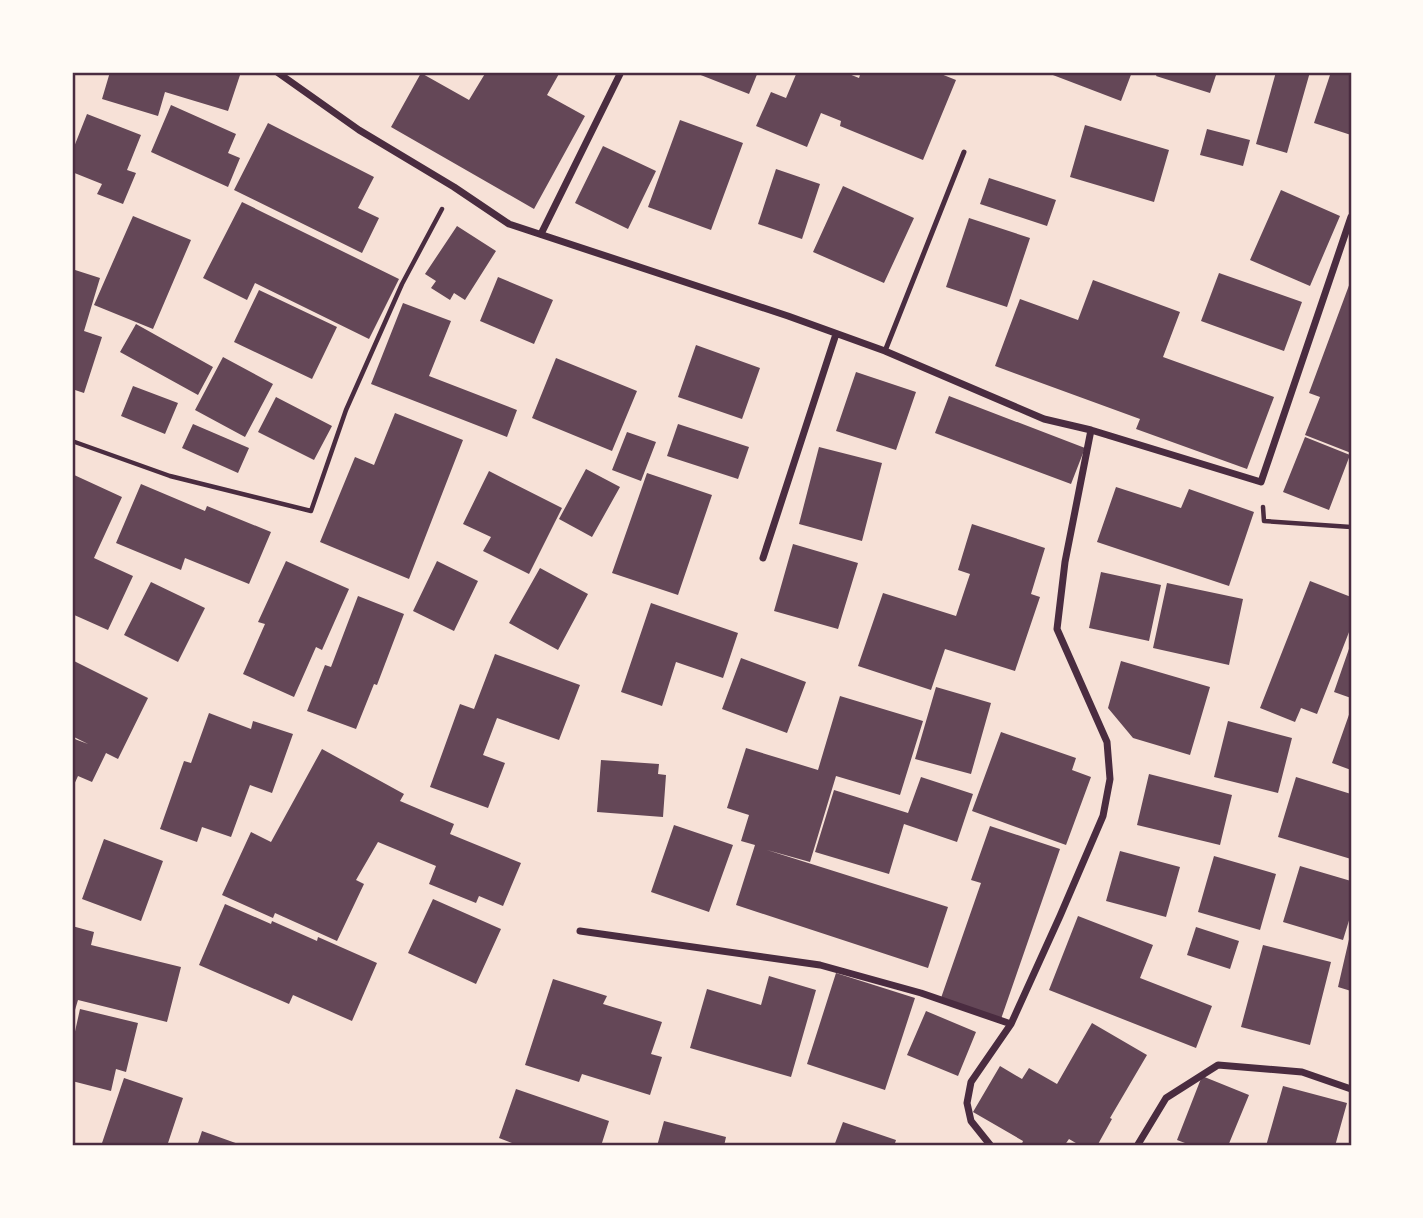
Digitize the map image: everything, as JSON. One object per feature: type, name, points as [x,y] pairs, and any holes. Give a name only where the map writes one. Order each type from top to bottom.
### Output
[{"type":"street","points":[[277,72],[359,130],[454,187],[509,224],[885,351],[1044,419],[1091,430],[1261,482],[1351,217]]},
{"type":"street","points":[[541,234],[621,72]]},
{"type":"street","points":[[763,558],[836,334]]},
{"type":"street","points":[[991,1146],[971,1122],[967,1103],[971,1082],[1010,1024],[1103,816],[1110,779],[1107,742],[1057,629],[1065,562],[1091,430]]},
{"type":"street","points":[[580,931],[820,965],[921,993],[1010,1024]]},
{"type":"street","points":[[1137,1146],[1166,1098],[1218,1065],[1302,1072],[1351,1088]]},
{"type":"lane","points":[[885,351],[964,152]]},
{"type":"path","points":[[72,441],[170,476],[311,510],[346,410],[401,284],[454,187]]},
{"type":"path","points":[[1261,482],[1264,521],[1351,527]]},
{"type":"building","points":[[110,72],[241,72],[228,111],[165,92],[158,116],[102,99]]},
{"type":"building","points":[[486,72],[560,72],[547,95],[585,116],[534,209],[391,127],[421,73],[469,100]]},
{"type":"building","points":[[693,72],[758,72],[749,94]]},
{"type":"building","points":[[797,72],[844,72],[859,78],[861,72],[936,72],[956,80],[923,160],[840,126],[841,121],[821,113],[807,147],[756,126],[771,92],[786,98]]},
{"type":"building","points":[[1045,72],[1132,72],[1121,101]]},
{"type":"building","points":[[1158,72],[1217,72],[1210,93],[1156,76]]},
{"type":"building","points":[[1276,72],[1310,72],[1287,153],[1256,144]]},
{"type":"building","points":[[1331,72],[1351,75],[1351,135],[1314,123]]},
{"type":"building","points":[[171,105],[236,134],[228,153],[240,158],[228,187],[151,152]]},
{"type":"building","points":[[87,114],[141,135],[127,170],[136,173],[123,204],[97,194],[102,184],[72,172],[72,152]]},
{"type":"building","points":[[680,120],[743,143],[711,230],[648,207]]},
{"type":"building","points":[[268,123],[374,177],[358,208],[379,218],[362,253],[234,190]]},
{"type":"building","points":[[1085,125],[1169,150],[1154,202],[1070,177]]},
{"type":"building","points":[[1207,129],[1250,140],[1243,166],[1200,155]]},
{"type":"building","points":[[603,146],[656,171],[628,229],[575,203]]},
{"type":"building","points":[[776,169],[820,184],[802,239],[758,224]]},
{"type":"building","points":[[989,178],[1056,200],[1047,226],[980,204]]},
{"type":"building","points":[[843,186],[914,218],[884,283],[813,252]]},
{"type":"building","points":[[1281,190],[1340,216],[1310,286],[1250,260]]},
{"type":"building","points":[[242,202],[399,279],[369,339],[255,283],[247,300],[203,278]]},
{"type":"building","points":[[133,216],[191,240],[153,329],[94,305]]},
{"type":"building","points":[[969,218],[1030,238],[1007,307],[946,287]]},
{"type":"building","points":[[457,226],[496,251],[465,300],[454,293],[450,300],[431,288],[436,281],[425,274]]},
{"type":"building","points":[[72,269],[100,278],[84,331],[102,337],[84,393],[72,389]]},
{"type":"building","points":[[1219,273],[1302,302],[1284,351],[1201,321]]},
{"type":"building","points":[[498,277],[553,300],[534,344],[480,321]]},
{"type":"building","points":[[1093,280],[1180,312],[1163,357],[1274,397],[1247,469],[1136,429],[1140,419],[995,366],[1020,299],[1078,320]]},
{"type":"building","points":[[1351,280],[1351,453],[1305,435],[1320,397],[1309,393]]},
{"type":"building","points":[[259,290],[337,327],[312,379],[234,342]]},
{"type":"building","points":[[403,303],[451,321],[429,376],[517,410],[507,437],[371,384]]},
{"type":"building","points":[[136,324],[213,367],[198,395],[120,352]]},
{"type":"building","points":[[696,345],[760,368],[742,419],[678,397]]},
{"type":"building","points":[[223,357],[273,384],[245,437],[195,410]]},
{"type":"building","points":[[556,358],[637,391],[612,451],[532,418]]},
{"type":"building","points":[[856,372],[916,392],[896,450],[836,431]]},
{"type":"building","points":[[133,386],[178,403],[165,434],[121,416]]},
{"type":"building","points":[[949,396],[1085,448],[1071,484],[935,433]]},
{"type":"building","points":[[276,397],[332,426],[314,460],[258,432]]},
{"type":"building","points":[[395,413],[463,440],[409,579],[320,542],[355,457],[374,465]]},
{"type":"building","points":[[193,424],[249,448],[238,473],[182,448]]},
{"type":"building","points":[[678,424],[749,447],[738,479],[667,456]]},
{"type":"building","points":[[627,432],[656,442],[641,481],[612,470]]},
{"type":"building","points":[[1305,437],[1350,455],[1329,510],[1283,492]]},
{"type":"building","points":[[819,447],[882,463],[862,541],[799,524]]},
{"type":"building","points":[[586,469],[620,487],[592,537],[559,519]]},
{"type":"building","points":[[489,471],[562,508],[529,574],[483,551],[491,537],[463,524]]},
{"type":"building","points":[[647,473],[712,495],[678,595],[612,573]]},
{"type":"building","points":[[72,474],[122,497],[94,558],[133,576],[108,630],[72,614]]},
{"type":"building","points":[[141,484],[205,511],[207,506],[271,532],[249,584],[185,558],[181,570],[116,543]]},
{"type":"building","points":[[1116,487],[1181,508],[1189,489],[1254,512],[1229,586],[1097,542]]},
{"type":"building","points":[[972,524],[1045,548],[1031,594],[1040,597],[1015,671],[945,649],[931,690],[858,666],[883,593],[956,616],[970,574],[958,570]]},
{"type":"building","points":[[793,544],[858,563],[838,629],[774,611]]},
{"type":"building","points":[[286,561],[349,589],[322,650],[316,647],[294,697],[243,674],[265,624],[258,622]]},
{"type":"building","points":[[437,561],[478,581],[454,631],[413,611]]},
{"type":"building","points":[[540,568],[588,594],[558,650],[509,623]]},
{"type":"building","points":[[1101,572],[1161,585],[1149,641],[1089,628]]},
{"type":"building","points":[[1310,581],[1351,597],[1351,627],[1317,714],[1301,708],[1295,722],[1260,708]]},
{"type":"building","points":[[151,582],[205,608],[178,662],[124,635]]},
{"type":"building","points":[[1167,583],[1243,599],[1229,665],[1153,648]]},
{"type":"building","points":[[358,596],[404,614],[377,685],[374,684],[356,729],[307,711],[325,665],[331,667]]},
{"type":"building","points":[[651,603],[738,633],[723,678],[676,662],[662,706],[621,692]]},
{"type":"building","points":[[1351,643],[1351,698],[1334,692]]},
{"type":"building","points":[[495,654],[580,685],[559,740],[497,718],[483,755],[505,763],[488,808],[430,787],[460,704],[474,709]]},
{"type":"building","points":[[741,658],[806,682],[787,733],[722,709]]},
{"type":"building","points":[[72,660],[148,698],[118,759],[106,753],[92,782],[78,776],[72,789],[72,738],[88,744],[72,736]]},
{"type":"building","points":[[1121,661],[1210,687],[1190,755],[1133,738],[1108,708]]},
{"type":"building","points":[[936,687],[991,703],[971,774],[915,759]]},
{"type":"building","points":[[840,696],[923,721],[900,795],[836,776],[810,862],[767,850],[948,907],[928,968],[736,905],[755,845],[741,841],[749,815],[727,808],[746,748],[818,770]]},
{"type":"building","points":[[1351,709],[1351,770],[1332,763]]},
{"type":"building","points":[[209,713],[251,729],[253,721],[293,734],[272,793],[250,785],[231,837],[202,827],[197,842],[160,829],[184,761],[191,763]]},
{"type":"building","points":[[1228,721],[1292,738],[1278,793],[1214,777]]},
{"type":"building","points":[[1001,732],[1076,758],[1072,770],[1091,777],[1066,845],[972,811]]},
{"type":"building","points":[[322,749],[404,794],[400,801],[454,824],[450,834],[521,863],[503,906],[479,896],[476,903],[429,884],[436,866],[378,842],[356,880],[364,884],[337,941],[275,913],[273,918],[222,895],[251,832],[271,842]]},
{"type":"building","points":[[601,760],[659,764],[658,774],[666,775],[663,817],[597,812]]},
{"type":"building","points":[[1149,774],[1232,795],[1220,845],[1137,825]]},
{"type":"building","points":[[921,777],[973,794],[957,842],[904,824],[889,874],[815,852],[834,790],[908,813]]},
{"type":"building","points":[[1296,777],[1351,794],[1351,859],[1278,837]]},
{"type":"building","points":[[674,825],[733,845],[709,912],[651,892]]},
{"type":"building","points":[[990,826],[1060,849],[1001,1019],[941,998],[981,883],[971,880]]},
{"type":"building","points":[[104,839],[163,861],[141,921],[82,899]]},
{"type":"building","points":[[1120,851],[1180,867],[1166,917],[1106,901]]},
{"type":"building","points":[[1214,856],[1276,874],[1260,930],[1198,912]]},
{"type":"building","points":[[1300,866],[1351,881],[1351,914],[1343,940],[1283,922]]},
{"type":"building","points":[[433,899],[501,929],[476,984],[408,953]]},
{"type":"building","points":[[225,904],[317,941],[318,937],[377,963],[352,1021],[293,995],[289,1004],[199,965]]},
{"type":"building","points":[[1078,916],[1153,945],[1140,978],[1212,1006],[1196,1048],[1049,990]]},
{"type":"building","points":[[72,926],[94,932],[91,945],[181,967],[167,1022],[78,1000],[72,1020]]},
{"type":"building","points":[[1196,927],[1239,941],[1230,969],[1187,955]]},
{"type":"building","points":[[1351,935],[1351,991],[1338,987]]},
{"type":"building","points":[[1263,945],[1331,962],[1310,1045],[1241,1027]]},
{"type":"building","points":[[836,973],[915,998],[885,1090],[807,1064]]},
{"type":"building","points":[[769,976],[816,990],[791,1077],[690,1048],[707,989],[761,1005]]},
{"type":"building","points":[[553,979],[607,996],[603,1004],[662,1022],[651,1054],[662,1057],[650,1095],[582,1074],[579,1082],[525,1065]]},
{"type":"building","points":[[80,1009],[138,1023],[126,1072],[116,1069],[111,1091],[72,1081],[72,1045]]},
{"type":"building","points":[[926,1011],[976,1032],[958,1076],[907,1055]]},
{"type":"building","points":[[1092,1023],[1147,1055],[1097,1146],[1081,1146],[1069,1139],[1064,1146],[1021,1146],[1023,1141],[973,1112],[1000,1066],[1022,1079],[1029,1068],[1057,1084]]},
{"type":"building","points":[[1202,1076],[1249,1095],[1228,1146],[1193,1146],[1177,1140]]},
{"type":"building","points":[[124,1078],[183,1098],[167,1146],[101,1146]]},
{"type":"building","points":[[1283,1086],[1347,1103],[1335,1146],[1266,1146]]},
{"type":"building","points":[[516,1089],[609,1121],[601,1146],[511,1146],[512,1143],[499,1138]]},
{"type":"building","points":[[664,1121],[726,1137],[724,1146],[657,1146]]},
{"type":"building","points":[[843,1122],[896,1140],[894,1146],[834,1146]]},
{"type":"building","points":[[202,1131],[244,1146],[197,1146]]}]
